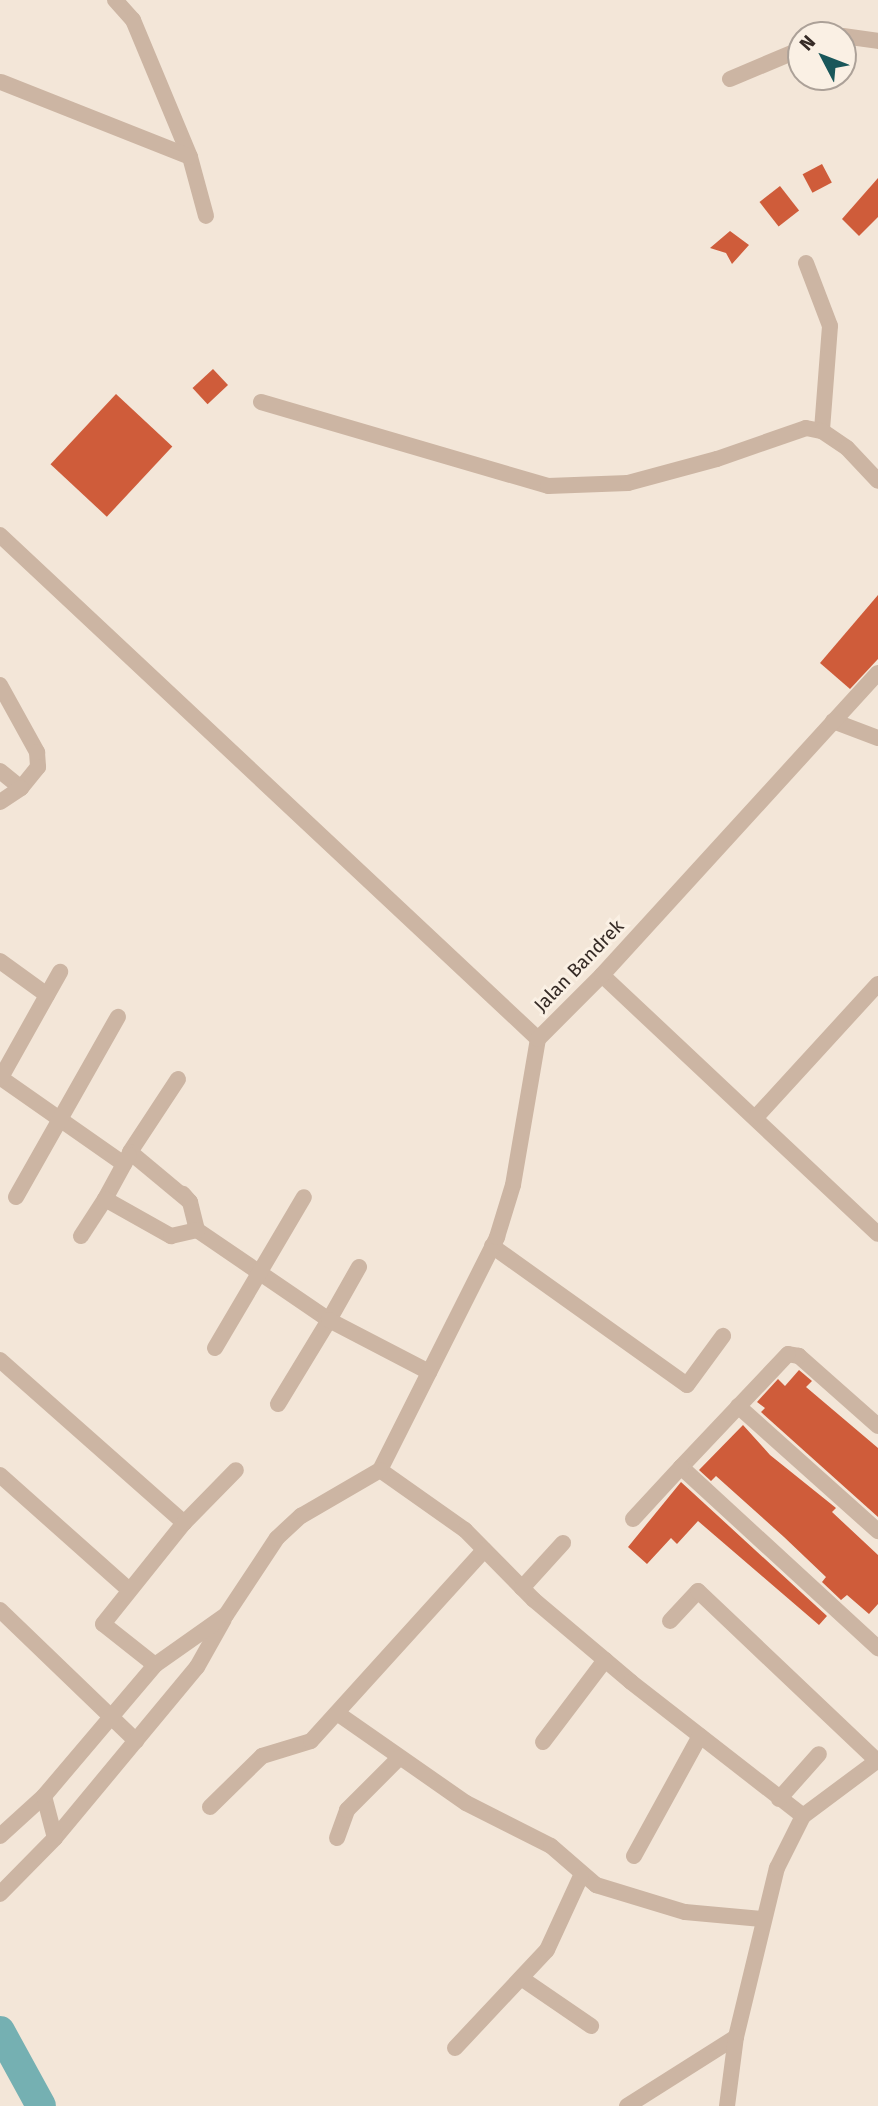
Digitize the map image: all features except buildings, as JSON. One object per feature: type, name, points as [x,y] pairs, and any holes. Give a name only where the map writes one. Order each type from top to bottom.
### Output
[{"type":"street","points":[[115,0],[133,20],[190,157],[206,216]]},
{"type":"street","points":[[857,38],[878,41]]},
{"type":"street","points":[[730,79],[787,55]]},
{"type":"street","points":[[0,82],[190,157]]},
{"type":"street","points":[[806,263],[830,326],[822,431]]},
{"type":"street","points":[[261,402],[548,486],[628,483],[718,459],[806,428],[822,431],[847,448],[878,481]]},
{"type":"street","points":[[0,535],[538,1039]]},
{"type":"street","name":"Jalan Bandrek","points":[[380,1469],[492,1246],[513,1185],[538,1039],[602,975],[878,673]]},
{"type":"street","points":[[0,685],[37,752],[38,766],[21,788],[0,802]]},
{"type":"street","points":[[833,722],[878,738]]},
{"type":"street","points":[[0,771],[21,788]]},
{"type":"street","points":[[0,961],[47,995]]},
{"type":"street","points":[[60,972],[6,1052],[0,1078],[186,1198],[197,1230],[329,1320],[429,1372]]},
{"type":"street","points":[[602,975],[757,1116],[878,1234]]},
{"type":"street","points":[[757,1116],[878,984]]},
{"type":"street","points":[[16,1197],[118,1017]]},
{"type":"street","points":[[81,1236],[178,1079]]},
{"type":"street","points":[[215,1348],[304,1197]]},
{"type":"street","points":[[105,1199],[171,1236],[197,1230]]},
{"type":"street","points":[[492,1246],[687,1385],[723,1336]]},
{"type":"street","points":[[278,1404],[359,1267]]},
{"type":"street","points":[[633,1519],[738,1406],[793,1353],[878,1426]]},
{"type":"street","points":[[3,1370],[184,1523]]},
{"type":"street","points":[[738,1406],[878,1531]]},
{"type":"street","points":[[681,1467],[878,1648]]},
{"type":"street","points":[[0,1894],[55,1838],[197,1667],[226,1615],[277,1538],[301,1516],[380,1469],[465,1530],[522,1588],[605,1660],[803,1816]]},
{"type":"street","points":[[155,1665],[103,1624],[184,1523],[236,1470]]},
{"type":"street","points":[[0,1475],[129,1590]]},
{"type":"street","points":[[522,1588],[563,1543]]},
{"type":"street","points":[[210,1807],[262,1756],[301,1748],[337,1713],[484,1550]]},
{"type":"street","points":[[670,1621],[698,1591],[877,1761],[803,1816],[777,1868],[762,1919],[736,2036],[727,2106]]},
{"type":"street","points":[[0,1610],[136,1741]]},
{"type":"street","points":[[0,1836],[44,1796],[155,1665],[226,1615]]},
{"type":"street","points":[[543,1742],[605,1660]]},
{"type":"street","points":[[337,1713],[466,1803],[551,1846],[581,1876],[596,1885],[685,1912],[762,1919]]},
{"type":"street","points":[[634,1856],[700,1736]]},
{"type":"street","points":[[779,1799],[819,1754]]},
{"type":"street","points":[[337,1838],[348,1810],[399,1758]]},
{"type":"street","points":[[44,1796],[55,1838]]},
{"type":"street","points":[[455,2048],[547,1950],[581,1876]]},
{"type":"street","points":[[521,1978],[591,2026]]},
{"type":"street","points":[[627,2106],[736,2036]]},
{"type":"waterway","points":[[0,2031],[41,2106]]}]
